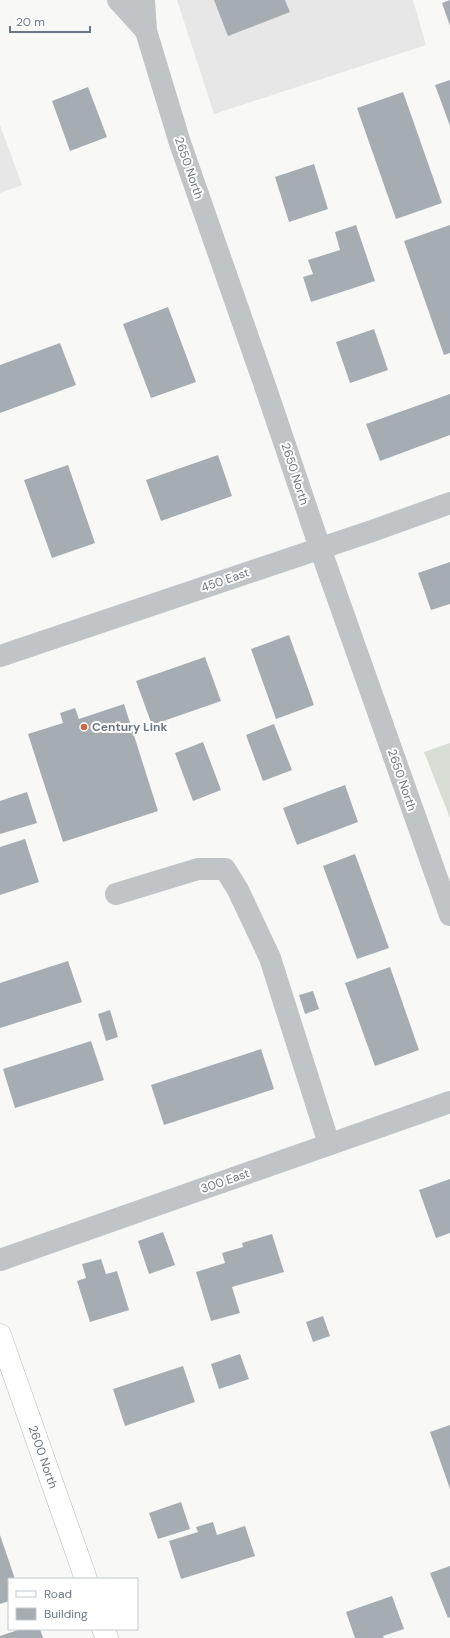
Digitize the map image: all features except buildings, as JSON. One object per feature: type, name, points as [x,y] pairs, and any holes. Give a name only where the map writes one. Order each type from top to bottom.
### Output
[{"type":"main road","name":"2600 North","points":[[0,1334],[86,1578]]},
{"type":"street","name":"2650 North","points":[[118,0],[146,31]]},
{"type":"street","name":"2650 North","points":[[144,0],[146,31],[180,143],[267,391],[320,548],[450,915]]},
{"type":"street","name":"450 East","points":[[0,656],[320,548],[372,532],[450,503]]},
{"type":"street","points":[[116,894],[198,869],[226,869],[238,890],[270,958],[329,1144]]},
{"type":"street","name":"300 East","points":[[0,1260],[450,1102]]},
{"type":"shaded area","points":[[177,0],[413,0],[426,45],[214,114]]},
{"type":"shaded area","points":[[0,125],[22,185],[0,193]]},
{"type":"shaded area","points":[[450,743],[450,818],[424,752]]},
{"type":"place","name":"Century Link","points":[[84,727]]}]
